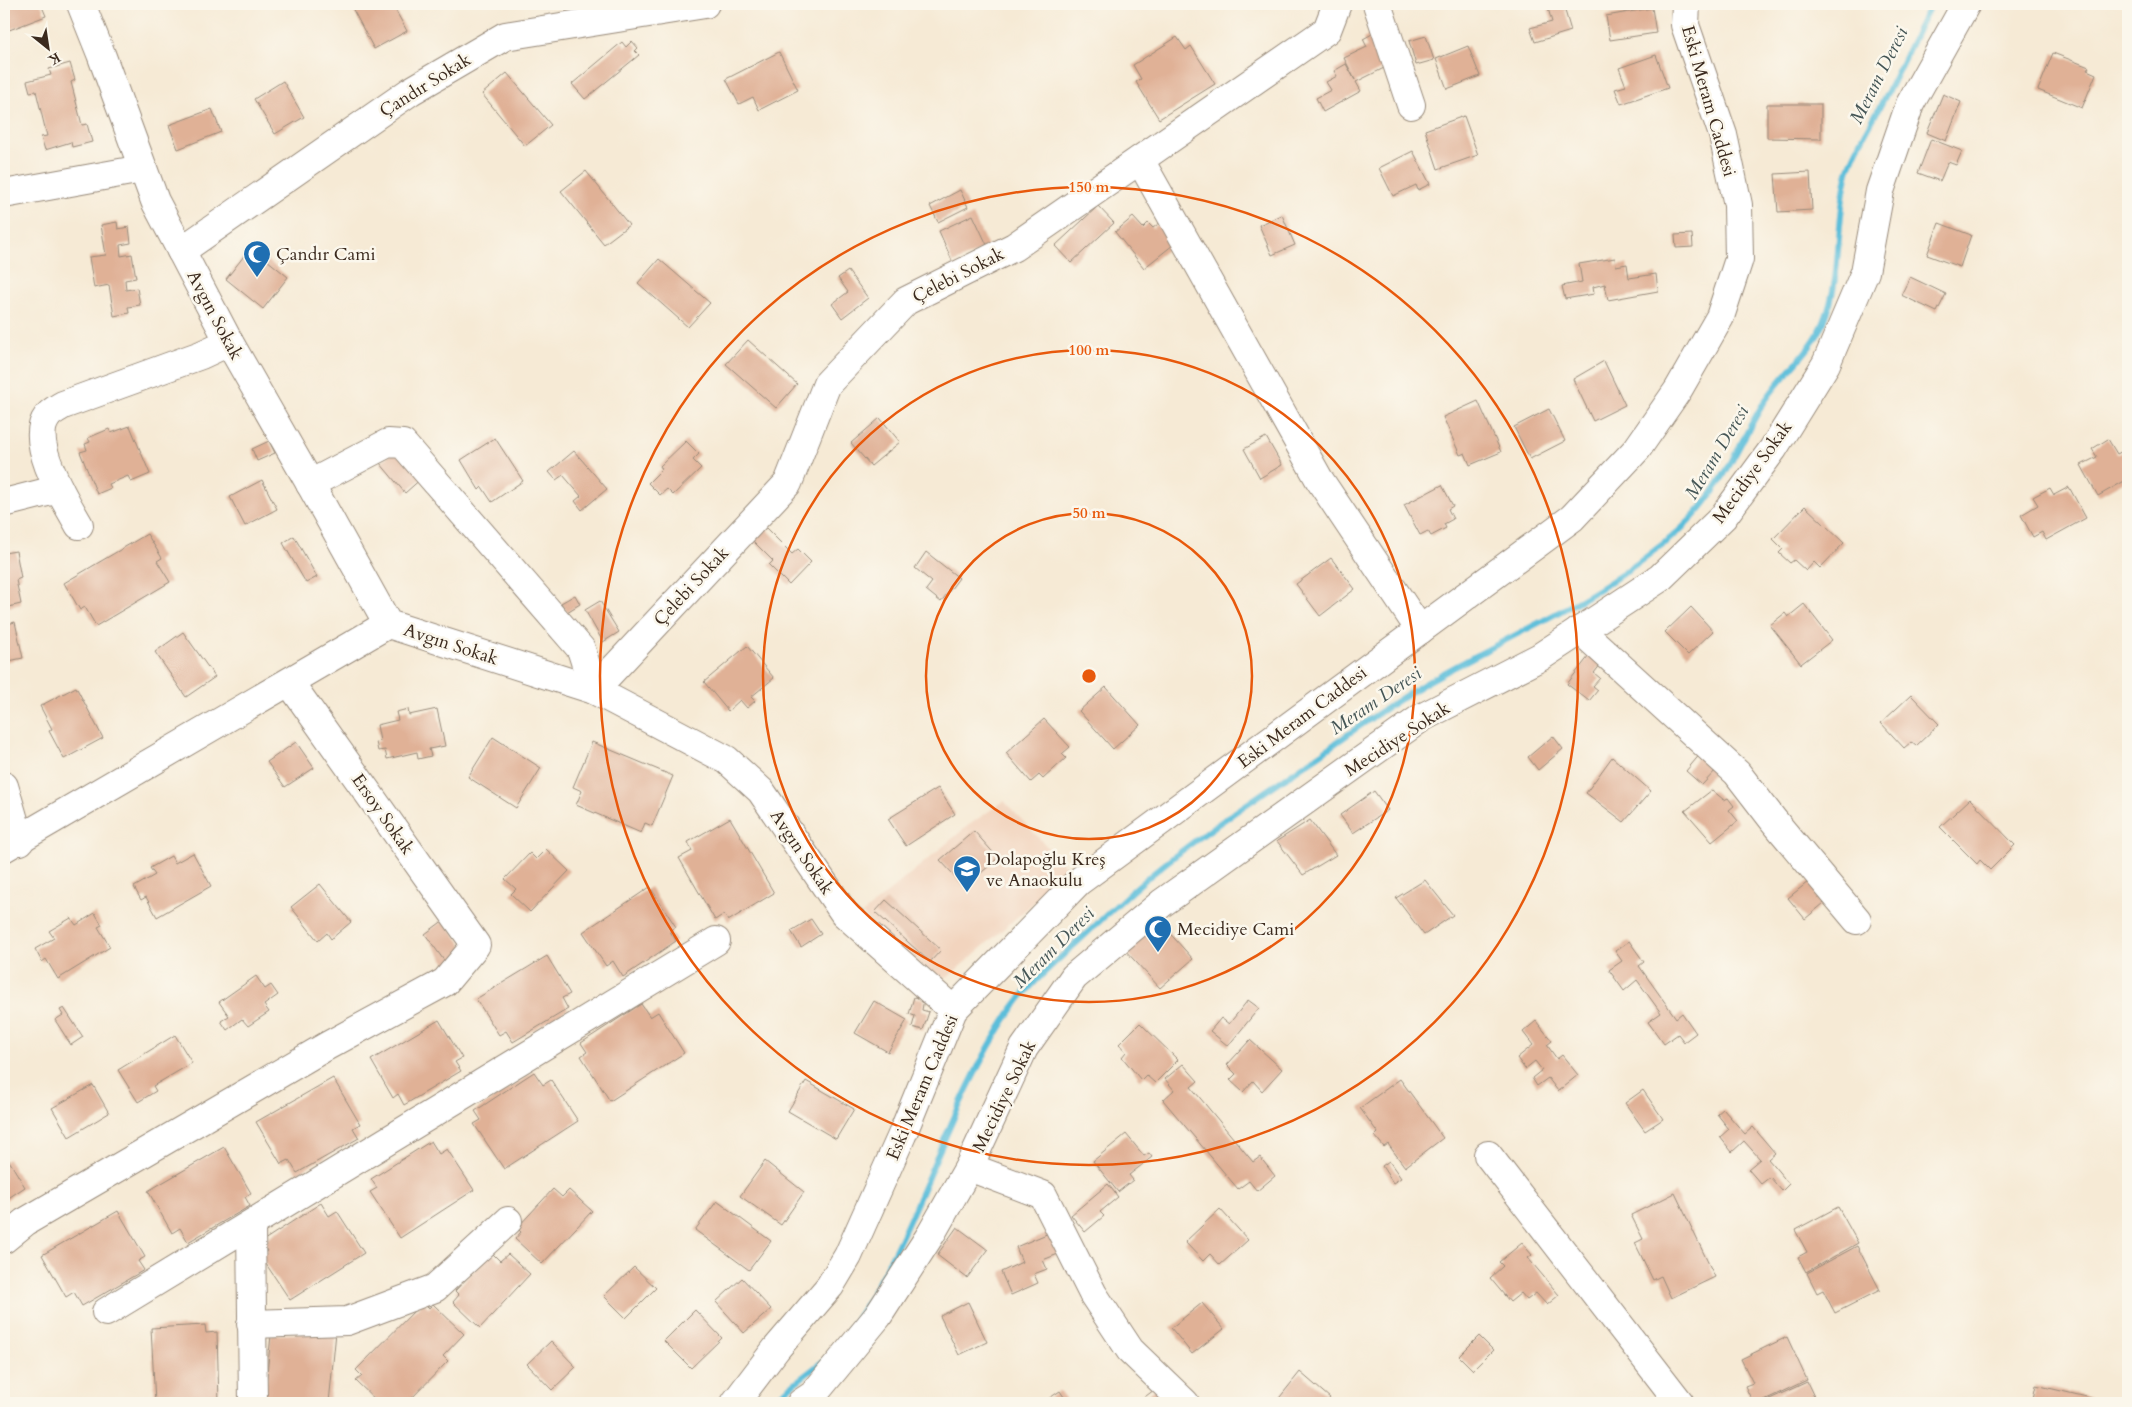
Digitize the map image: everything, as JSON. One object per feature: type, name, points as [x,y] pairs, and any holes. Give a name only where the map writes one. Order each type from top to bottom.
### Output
[{"type":"street","name":"Avgın Sokak","points":[[81,4],[155,201],[229,342],[388,624],[594,690],[728,760],[761,791],[844,913],[953,1010]]},
{"type":"street","name":"Çandır Sokak","points":[[181,251],[411,91],[505,36],[705,4]]},
{"type":"street","name":"Çelebi Sokak","points":[[594,690],[788,483],[827,384],[906,301],[1014,247],[1327,30],[1337,4]]},
{"type":"street","points":[[1377,4],[1410,105]]},
{"type":"street","name":"Eski Meram Caddesi","points":[[734,1402],[830,1286],[848,1256],[902,1135],[953,1010],[1078,882],[1572,518],[1637,449],[1678,390],[1720,317],[1739,259],[1738,205],[1723,135],[1684,25],[1686,4]]},
{"type":"street","name":"Mecidiye Sokak","points":[[801,1403],[813,1395],[878,1316],[931,1234],[969,1167],[1024,1048],[1074,977],[1162,903],[1421,718],[1540,657],[1660,578],[1723,517],[1773,450],[1826,364],[1865,272],[1880,191],[1910,104],[1966,4]]},
{"type":"street","points":[[1140,160],[1319,479],[1420,630]]},
{"type":"street","points":[[4,194],[142,169]]},
{"type":"street","points":[[79,525],[59,489],[48,464],[41,434],[47,416],[63,405],[229,342]]},
{"type":"street","points":[[310,484],[388,443],[403,444],[581,649],[594,690]]},
{"type":"street","points":[[4,503],[59,489]]},
{"type":"street","points":[[4,786],[12,844],[388,624]]},
{"type":"street","points":[[1580,630],[1737,773],[1774,821],[1857,920]]},
{"type":"street","name":"Ersoy Sokak","points":[[4,1240],[34,1216],[327,1046],[444,982],[476,945],[290,683]]},
{"type":"street","points":[[106,1312],[716,942]]},
{"type":"street","points":[[1488,1155],[1680,1403]]},
{"type":"street","points":[[969,1167],[1043,1195],[1093,1294],[1130,1350],[1185,1403]]},
{"type":"street","points":[[251,1324],[347,1321],[435,1288],[508,1221]]},
{"type":"street","points":[[251,1225],[253,1403]]},
{"type":"shaded area","name":"Dolapoğlu Kreş ve Anaokulu","points":[[1004,801],[1070,871],[948,977],[933,978],[862,914],[970,824]]},
{"type":"building","points":[[4,4],[41,4],[46,16],[4,32]]},
{"type":"building","points":[[350,4],[392,4],[407,31],[374,49]]},
{"type":"building","points":[[1563,4],[1571,31],[1535,42],[1530,28],[1552,22],[1547,5]]},
{"type":"building","points":[[1652,8],[1656,33],[1610,40],[1606,16]]},
{"type":"building","points":[[1374,33],[1390,65],[1356,82],[1361,91],[1323,112],[1316,98],[1331,90],[1326,82],[1337,76],[1334,71],[1346,64],[1355,80],[1344,58],[1367,47],[1363,39]]},
{"type":"building","points":[[1426,36],[1434,60],[1416,65],[1409,41]]},
{"type":"building","points":[[1177,37],[1186,50],[1191,46],[1215,84],[1159,119],[1136,82],[1141,79],[1133,65]]},
{"type":"building","points":[[632,41],[638,48],[635,51],[639,55],[585,99],[572,84],[622,42],[626,47]]},
{"type":"building","points":[[1468,46],[1480,76],[1447,89],[1436,59]]},
{"type":"building","points":[[779,52],[798,90],[759,110],[753,97],[739,104],[726,79]]},
{"type":"building","points":[[2053,53],[2089,67],[2087,70],[2096,74],[2082,108],[2038,90]]},
{"type":"building","points":[[1656,55],[1668,88],[1621,104],[1615,89],[1626,86],[1619,68]]},
{"type":"building","points":[[70,63],[75,80],[71,82],[82,125],[87,124],[92,142],[72,147],[71,142],[45,150],[41,137],[47,136],[36,91],[30,92],[27,81],[51,75],[49,69]]},
{"type":"building","points":[[507,73],[551,125],[525,146],[482,94]]},
{"type":"building","points":[[283,81],[304,117],[275,134],[254,99]]},
{"type":"building","points":[[1943,94],[1961,102],[1946,141],[1927,133]]},
{"type":"building","points":[[1767,104],[1821,104],[1821,139],[1767,138]]},
{"type":"building","points":[[212,109],[221,132],[178,149],[169,125]]},
{"type":"building","points":[[1464,116],[1478,155],[1438,169],[1425,130]]},
{"type":"building","points":[[1931,139],[1962,151],[1956,165],[1948,162],[1940,181],[1918,173]]},
{"type":"building","points":[[1413,151],[1430,184],[1418,190],[1416,185],[1393,196],[1379,168]]},
{"type":"building","points":[[586,171],[629,225],[604,244],[561,191]]},
{"type":"building","points":[[1810,172],[1812,210],[1778,212],[1775,174]]},
{"type":"building","points":[[960,190],[968,207],[938,222],[930,206]]},
{"type":"building","points":[[1098,206],[1114,223],[1071,263],[1055,246]]},
{"type":"building","points":[[973,215],[988,247],[953,263],[939,231]]},
{"type":"building","points":[[1282,215],[1295,245],[1272,255],[1259,225]]},
{"type":"building","points":[[1133,217],[1143,228],[1148,223],[1153,228],[1162,221],[1178,241],[1144,268],[1115,232]]},
{"type":"building","points":[[117,222],[118,229],[129,227],[131,243],[120,245],[121,256],[132,254],[136,278],[125,280],[126,290],[137,288],[140,305],[128,307],[129,313],[114,316],[109,285],[94,288],[89,257],[106,255],[101,225]]},
{"type":"building","points":[[1939,223],[1971,235],[1960,267],[1927,255]]},
{"type":"building","points":[[1692,234],[1693,247],[1676,248],[1675,235]]},
{"type":"building","name":"Çandır Cami","points":[[251,247],[288,277],[263,309],[226,279]]},
{"type":"building","points":[[1615,258],[1616,266],[1627,264],[1629,278],[1656,274],[1658,291],[1608,300],[1605,284],[1593,287],[1594,294],[1565,299],[1562,286],[1582,282],[1579,264]]},
{"type":"building","points":[[659,259],[710,303],[688,327],[638,283]]},
{"type":"building","points":[[848,271],[868,298],[842,318],[832,304],[848,292],[838,278]]},
{"type":"building","points":[[1910,277],[1946,294],[1937,312],[1901,295]]},
{"type":"building","points":[[748,340],[797,384],[776,408],[726,364]]},
{"type":"building","points":[[1604,361],[1625,405],[1593,421],[1573,379]]},
{"type":"building","points":[[1478,401],[1501,452],[1470,465],[1465,453],[1460,455],[1443,417]]},
{"type":"building","points":[[1549,409],[1565,441],[1530,459],[1514,427]]},
{"type":"building","points":[[880,418],[900,442],[871,466],[851,443]]},
{"type":"building","points":[[130,426],[150,474],[131,482],[128,476],[109,484],[111,488],[97,494],[80,452],[87,450],[85,444],[90,442],[88,438],[109,429],[111,433]]},
{"type":"building","points":[[1266,437],[1282,465],[1260,478],[1244,449]]},
{"type":"building","points":[[495,438],[523,481],[492,502],[482,487],[479,490],[461,460]]},
{"type":"building","points":[[2108,439],[2117,454],[2128,448],[2128,479],[2098,496],[2081,465],[2097,457],[2092,449]]},
{"type":"building","points":[[269,441],[275,453],[257,461],[252,449]]},
{"type":"building","points":[[686,441],[699,454],[693,460],[701,468],[673,495],[667,489],[660,495],[648,483],[662,469],[660,466]]},
{"type":"building","points":[[397,448],[423,477],[405,493],[380,463]]},
{"type":"building","points":[[574,451],[607,489],[582,510],[575,501],[581,496],[563,475],[556,480],[549,472]]},
{"type":"building","points":[[262,480],[277,509],[245,526],[230,497]]},
{"type":"building","points":[[1442,485],[1453,506],[1448,509],[1453,519],[1444,524],[1446,528],[1431,536],[1428,531],[1420,535],[1404,505]]},
{"type":"building","points":[[2069,487],[2086,518],[2046,540],[2042,532],[2033,537],[2021,515],[2038,505],[2033,497],[2050,488],[2054,495]]},
{"type":"building","points":[[1805,506],[1844,543],[1820,568],[1814,562],[1806,571],[1794,560],[1790,563],[1779,553],[1783,549],[1773,539]]},
{"type":"building","points":[[763,525],[792,554],[798,549],[811,562],[789,585],[769,565],[773,561],[750,538]]},
{"type":"building","points":[[147,534],[162,558],[157,561],[170,582],[96,626],[85,607],[80,610],[64,583]]},
{"type":"building","points":[[294,536],[317,577],[306,583],[283,543]]},
{"type":"building","points":[[16,551],[21,578],[16,580],[21,604],[4,608],[4,553]]},
{"type":"building","points":[[926,552],[959,578],[941,602],[926,590],[932,582],[915,568]]},
{"type":"building","points":[[1331,558],[1355,589],[1320,616],[1296,584]]},
{"type":"building","points":[[575,595],[580,604],[567,612],[561,603]]},
{"type":"building","points":[[600,601],[619,632],[603,642],[585,610]]},
{"type":"building","points":[[1804,604],[1832,640],[1801,664],[1770,625],[1785,613],[1788,617]]},
{"type":"building","points":[[1691,607],[1713,631],[1688,655],[1665,632]]},
{"type":"building","points":[[15,622],[23,658],[4,662],[4,625]]},
{"type":"building","points":[[183,632],[215,677],[186,697],[155,652]]},
{"type":"building","points":[[747,646],[774,678],[751,697],[755,701],[747,708],[740,700],[728,711],[704,682]]},
{"type":"building","points":[[1593,651],[1604,660],[1594,673],[1600,678],[1593,686],[1598,690],[1589,701],[1567,684]]},
{"type":"building","points":[[76,687],[103,738],[64,759],[49,731],[52,729],[40,706]]},
{"type":"building","points":[[1106,687],[1140,725],[1113,749],[1079,711]]},
{"type":"building","points":[[1911,695],[1939,724],[1916,746],[1911,742],[1904,748],[1881,723]]},
{"type":"building","points":[[408,709],[409,715],[437,709],[445,746],[429,749],[431,756],[418,759],[417,752],[387,759],[385,750],[378,751],[376,742],[380,741],[377,725],[398,720],[396,712]]},
{"type":"building","points":[[1044,719],[1070,747],[1062,754],[1066,758],[1043,779],[1039,775],[1031,782],[1006,753]]},
{"type":"building","points":[[1553,736],[1563,749],[1538,770],[1528,757]]},
{"type":"building","points":[[493,737],[541,768],[516,808],[468,777]]},
{"type":"building","points":[[296,742],[314,768],[285,787],[267,762]]},
{"type":"building","points":[[592,742],[673,776],[652,826],[645,823],[641,833],[576,805],[582,791],[573,787]]},
{"type":"building","points":[[1701,753],[1718,768],[1702,785],[1686,771]]},
{"type":"building","points":[[1612,757],[1651,791],[1624,822],[1586,793]]},
{"type":"building","points":[[938,788],[955,814],[906,846],[888,819]]},
{"type":"building","points":[[1712,790],[1724,800],[1728,798],[1734,806],[1729,810],[1738,821],[1712,842],[1685,811]]},
{"type":"building","points":[[1374,791],[1388,810],[1353,833],[1340,815]]},
{"type":"building","points":[[1970,799],[2015,845],[1990,870],[1980,860],[1977,864],[1940,827]]},
{"type":"building","points":[[730,818],[774,893],[728,921],[724,914],[715,920],[679,858],[692,851],[688,842]]},
{"type":"building","points":[[1310,820],[1336,855],[1303,875],[1277,841]]},
{"type":"building","points":[[974,831],[998,858],[965,887],[940,860]]},
{"type":"building","points":[[546,849],[569,871],[530,912],[511,894],[516,889],[505,879],[530,853],[536,859]]},
{"type":"building","points":[[193,853],[211,886],[157,917],[146,897],[141,900],[134,887],[155,875],[150,868],[171,856],[175,863]]},
{"type":"building","points":[[1813,878],[1830,898],[1805,919],[1788,898]]},
{"type":"building","points":[[1425,880],[1453,915],[1424,935],[1396,898]]},
{"type":"building","points":[[320,884],[351,922],[331,939],[327,933],[318,941],[291,907]]},
{"type":"building","points":[[650,887],[676,927],[670,931],[676,941],[623,977],[613,961],[606,966],[583,932]]},
{"type":"building","points":[[886,900],[941,950],[930,962],[875,912]]},
{"type":"building","points":[[95,913],[102,925],[98,927],[110,947],[58,979],[46,959],[42,962],[35,949],[54,938],[49,931],[71,918],[76,925]]},
{"type":"building","name":"Mecidiye Cami","points":[[1156,918],[1193,959],[1160,988],[1123,948]]},
{"type":"building","points":[[811,919],[821,934],[801,947],[791,931]]},
{"type":"building","points":[[444,920],[467,952],[448,966],[425,934]]},
{"type":"building","points":[[1629,941],[1644,962],[1639,966],[1676,1018],[1682,1013],[1696,1033],[1684,1042],[1678,1034],[1664,1044],[1648,1022],[1661,1013],[1637,980],[1624,991],[1609,970],[1622,961],[1615,951]]},
{"type":"building","points":[[547,956],[570,994],[562,998],[568,1009],[513,1042],[506,1031],[499,1035],[476,999]]},
{"type":"building","points":[[256,976],[265,989],[271,985],[278,995],[264,1005],[269,1012],[248,1026],[242,1019],[227,1030],[221,1021],[229,1016],[219,1002]]},
{"type":"building","points":[[914,997],[924,999],[922,1010],[929,1012],[923,1030],[912,1027],[915,1016],[909,1014]]},
{"type":"building","points":[[1248,1000],[1259,1008],[1228,1046],[1210,1031],[1221,1018],[1229,1024]]},
{"type":"building","points":[[874,1001],[907,1020],[888,1052],[855,1033]]},
{"type":"building","points":[[641,1004],[650,1017],[658,1012],[684,1053],[610,1101],[581,1056],[587,1052],[581,1043]]},
{"type":"building","points":[[64,1008],[83,1037],[71,1045],[55,1020],[63,1015],[60,1010]]},
{"type":"building","points":[[439,1020],[462,1058],[455,1062],[461,1071],[404,1105],[398,1094],[393,1098],[371,1060]]},
{"type":"building","points":[[1536,1021],[1552,1041],[1547,1045],[1557,1059],[1562,1055],[1578,1075],[1558,1091],[1548,1078],[1537,1086],[1532,1078],[1542,1070],[1535,1061],[1525,1069],[1517,1058],[1533,1045],[1523,1032]]},
{"type":"building","points":[[1140,1023],[1178,1060],[1155,1083],[1146,1075],[1141,1080],[1122,1057],[1126,1052],[1119,1044]]},
{"type":"building","points":[[175,1035],[192,1063],[153,1086],[156,1091],[138,1102],[118,1070]]},
{"type":"building","points":[[1250,1040],[1282,1069],[1262,1091],[1253,1081],[1243,1092],[1230,1080],[1236,1074],[1227,1065]]},
{"type":"building","points":[[1183,1064],[1198,1081],[1191,1087],[1253,1162],[1260,1157],[1275,1176],[1257,1191],[1249,1181],[1238,1189],[1163,1100],[1174,1090],[1165,1079]]},
{"type":"building","points":[[534,1072],[543,1085],[551,1080],[578,1121],[504,1169],[474,1124],[481,1120],[475,1111]]},
{"type":"building","points":[[333,1078],[360,1124],[353,1128],[359,1138],[297,1173],[289,1160],[281,1164],[256,1122]]},
{"type":"building","points":[[1400,1079],[1443,1138],[1405,1167],[1388,1144],[1384,1147],[1375,1136],[1378,1133],[1360,1108]]},
{"type":"building","points":[[806,1081],[854,1109],[836,1139],[788,1111]]},
{"type":"building","points":[[93,1085],[109,1113],[69,1137],[52,1108]]},
{"type":"building","points":[[1643,1090],[1663,1119],[1645,1131],[1625,1103]]},
{"type":"building","points":[[1723,1109],[1745,1134],[1753,1127],[1775,1153],[1768,1159],[1789,1184],[1782,1191],[1770,1177],[1761,1184],[1748,1169],[1760,1159],[1744,1141],[1732,1152],[1720,1137],[1729,1129],[1717,1114]]},
{"type":"building","points":[[1126,1134],[1144,1156],[1149,1153],[1152,1157],[1129,1175],[1133,1180],[1118,1192],[1093,1161]]},
{"type":"building","points":[[431,1141],[439,1154],[447,1149],[474,1190],[400,1238],[370,1192],[377,1188],[371,1179]]},
{"type":"building","points":[[224,1147],[251,1193],[245,1197],[250,1206],[188,1242],[180,1228],[172,1233],[148,1191]]},
{"type":"building","points":[[8,1159],[25,1187],[4,1201],[4,1162]]},
{"type":"building","points":[[765,1161],[804,1192],[781,1225],[740,1196]]},
{"type":"building","points":[[1389,1161],[1401,1178],[1393,1183],[1382,1166]]},
{"type":"building","points":[[1108,1184],[1118,1197],[1100,1212],[1104,1216],[1085,1232],[1071,1215]]},
{"type":"building","points":[[553,1189],[562,1197],[569,1190],[592,1211],[542,1264],[515,1239],[521,1232],[517,1228]]},
{"type":"building","points":[[1675,1193],[1715,1277],[1671,1298],[1661,1276],[1653,1280],[1635,1243],[1643,1239],[1631,1215]]},
{"type":"building","points":[[717,1201],[771,1241],[749,1270],[695,1230]]},
{"type":"building","points":[[321,1203],[329,1216],[337,1211],[364,1253],[290,1300],[260,1255],[267,1251],[261,1242]]},
{"type":"building","points":[[1838,1207],[1858,1243],[1806,1272],[1798,1257],[1807,1252],[1795,1230]]},
{"type":"building","points":[[1220,1209],[1248,1240],[1220,1265],[1210,1254],[1203,1261],[1185,1242]]},
{"type":"building","points":[[118,1211],[145,1257],[138,1261],[144,1270],[82,1306],[74,1292],[66,1297],[42,1255]]},
{"type":"building","points":[[957,1227],[988,1250],[967,1278],[937,1255]]},
{"type":"building","points":[[1049,1233],[1058,1254],[1043,1260],[1047,1269],[1034,1274],[1038,1283],[1011,1295],[1001,1272],[1022,1262],[1016,1247]]},
{"type":"building","points":[[1522,1243],[1532,1255],[1528,1258],[1559,1295],[1547,1305],[1536,1293],[1527,1300],[1521,1293],[1510,1302],[1490,1278],[1503,1266],[1499,1262]]},
{"type":"building","points":[[1857,1246],[1880,1290],[1835,1313],[1823,1290],[1817,1293],[1807,1273]]},
{"type":"building","points":[[491,1252],[500,1261],[508,1254],[530,1274],[480,1328],[453,1302],[459,1295],[455,1291]]},
{"type":"building","points":[[634,1267],[656,1288],[626,1318],[604,1296]]},
{"type":"building","points":[[742,1278],[771,1309],[744,1333],[716,1302]]},
{"type":"building","points":[[423,1302],[429,1308],[433,1304],[464,1334],[443,1356],[448,1361],[407,1403],[379,1403],[356,1381],[362,1376],[356,1370]]},
{"type":"building","points":[[968,1302],[987,1342],[959,1355],[940,1316]]},
{"type":"building","points":[[1202,1303],[1224,1329],[1192,1354],[1171,1328]]},
{"type":"building","points":[[695,1310],[722,1338],[691,1368],[664,1341]]},
{"type":"building","points":[[205,1325],[206,1333],[217,1332],[219,1403],[155,1403],[151,1328]]},
{"type":"building","points":[[336,1332],[329,1403],[264,1403],[271,1335]]},
{"type":"building","points":[[1479,1336],[1493,1350],[1473,1370],[1459,1356]]},
{"type":"building","points":[[1787,1337],[1807,1380],[1758,1403],[1753,1403],[1745,1386],[1753,1383],[1741,1359]]},
{"type":"building","points":[[551,1341],[576,1367],[552,1390],[527,1364]]},
{"type":"building","points":[[1300,1372],[1330,1398],[1326,1403],[1276,1402]]},
{"type":"building","points":[[1807,1382],[1817,1403],[1761,1403]]},
{"type":"building","points":[[1162,1384],[1177,1403],[1145,1403],[1142,1399]]},
{"type":"building","points":[[2036,1385],[2091,1398],[2089,1403],[2032,1403]]},
{"type":"building","points":[[1060,1391],[1068,1403],[1042,1403]]},
{"type":"waterway","name":"Meram Deresi","points":[[849,1330],[873,1292],[894,1252],[948,1130],[988,1049],[1011,1011],[1048,969],[1135,888],[1230,815],[1417,688],[1574,604],[1629,570],[1668,541],[1711,496],[1765,401],[1812,343],[1824,322],[1834,286],[1841,210],[1851,163],[1931,4]]},
{"type":"waterway","name":"Meram Deresi","points":[[773,1400],[826,1359]]},
{"type":"place","name":"Çandır Cami","points":[[257,278]]},
{"type":"place","name":"Dolapoğlu Kreş ve Anaokulu","points":[[967,893]]},
{"type":"place","name":"Mecidiye Cami","points":[[1158,953]]}]
